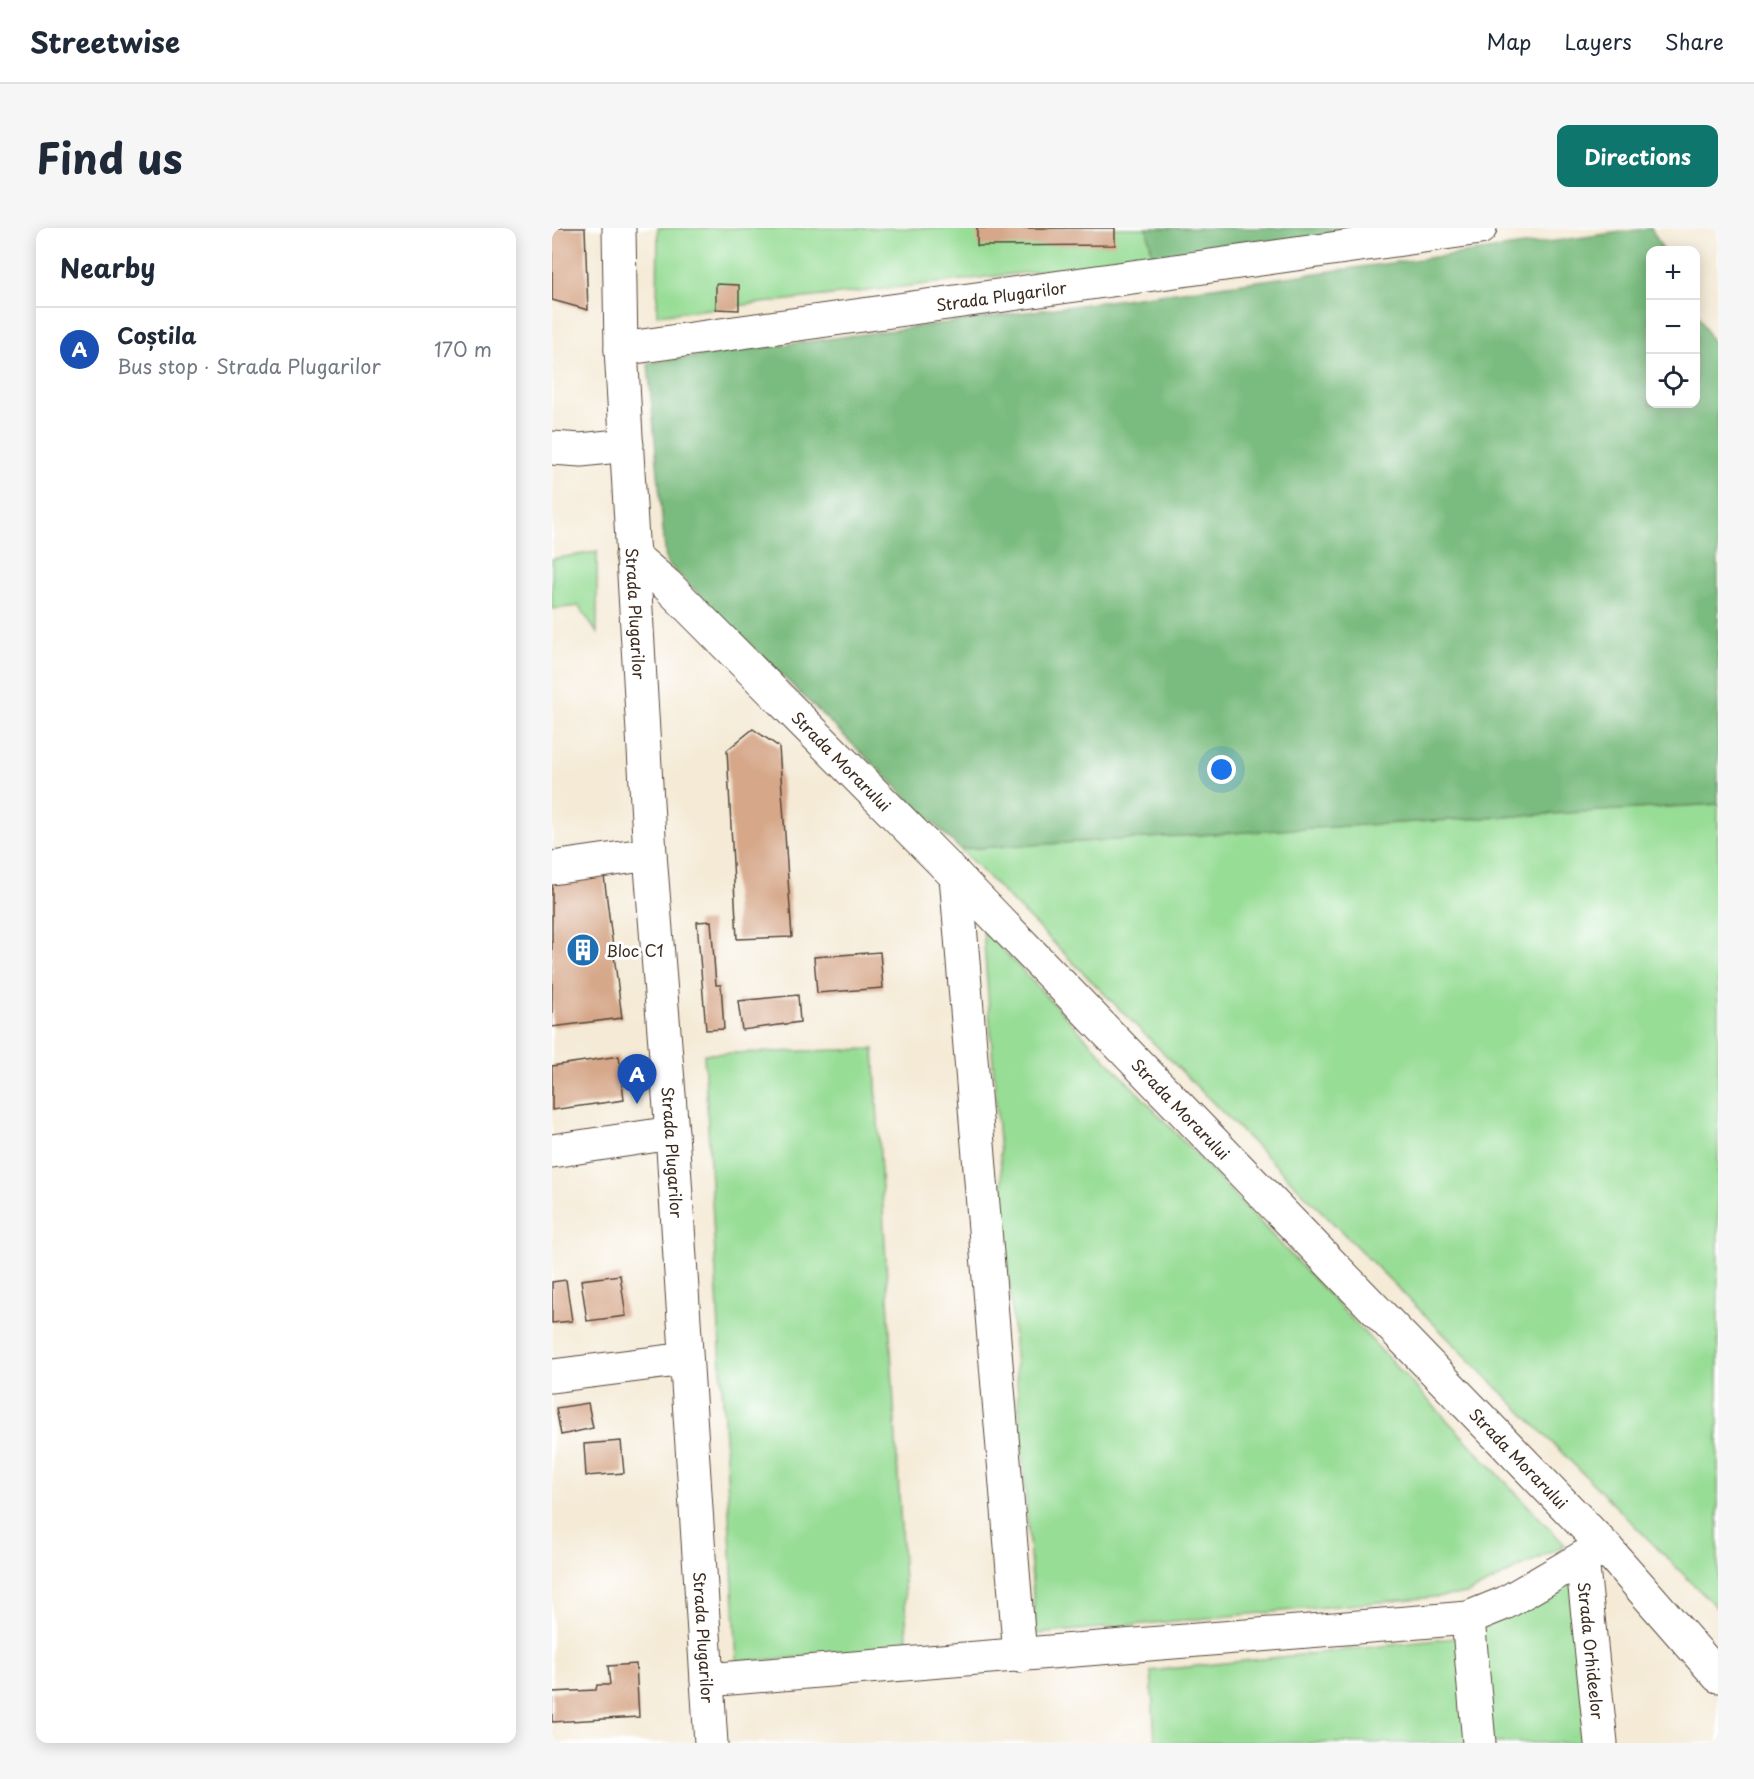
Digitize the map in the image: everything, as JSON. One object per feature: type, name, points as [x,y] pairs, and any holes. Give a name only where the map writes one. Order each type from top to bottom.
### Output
[{"type":"street","points":[[619,228],[621,349]]},
{"type":"street","name":"Strada Plugarilor","points":[[711,1743],[672,1132],[650,854],[621,349],[1480,228]]},
{"type":"street","points":[[552,448],[581,450],[627,445]]},
{"type":"street","name":"Strada Morarului","points":[[632,555],[667,585],[956,876],[1595,1553],[1718,1676]]},
{"type":"street","points":[[552,868],[650,854]]},
{"type":"street","points":[[956,876],[1020,1656]]},
{"type":"street","points":[[552,1150],[672,1132]]},
{"type":"street","points":[[552,1376],[686,1359]]},
{"type":"street","points":[[707,1680],[1468,1618],[1505,1603],[1595,1553]]},
{"type":"street","name":"Strada Orhideelor","points":[[1595,1553],[1601,1743]]},
{"type":"street","points":[[1468,1618],[1479,1743]]},
{"type":"green space","points":[[658,228],[1147,228],[1153,258],[657,315]]},
{"type":"green space","points":[[1147,228],[1390,228],[1153,258]]},
{"type":"green space","points":[[1651,228],[1661,246],[1646,246],[1646,408],[1700,408],[1700,319],[1718,353],[1718,804],[960,849],[666,562],[648,363]]},
{"type":"green space","points":[[597,552],[597,633],[579,606],[552,609],[552,559]]},
{"type":"green space","points":[[1718,804],[1718,1609],[960,849]]},
{"type":"green space","points":[[983,929],[1565,1545],[1467,1594],[1036,1634]]},
{"type":"green space","points":[[874,1049],[908,1653],[737,1661],[704,1054]]},
{"type":"green space","points":[[1572,1574],[1589,1743],[1155,1743],[1151,1671],[1456,1638]]},
{"type":"building","points":[[552,228],[585,228],[588,310],[552,300]]},
{"type":"building","points":[[977,228],[1115,228],[1115,245],[977,246]]},
{"type":"building","points":[[716,284],[739,285],[739,310],[716,309]]},
{"type":"building","points":[[753,729],[779,747],[792,937],[737,939],[727,750]]},
{"type":"building","name":"Bloc C1","points":[[604,876],[622,1018],[552,1027],[552,883]]},
{"type":"building","points":[[711,921],[716,985],[721,985],[724,1029],[706,1030],[697,922]]},
{"type":"building","points":[[880,952],[883,988],[817,993],[814,957]]},
{"type":"building","points":[[798,995],[800,1022],[742,1030],[738,1001]]},
{"type":"building","points":[[619,1056],[624,1100],[552,1110],[552,1066]]},
{"type":"building","points":[[620,1275],[626,1316],[587,1321],[581,1280]]},
{"type":"building","points":[[566,1280],[572,1321],[552,1323],[552,1282]]},
{"type":"building","points":[[588,1403],[593,1428],[561,1435],[556,1408]]},
{"type":"building","points":[[621,1441],[624,1473],[586,1476],[584,1444]]},
{"type":"building","points":[[636,1664],[639,1717],[552,1722],[552,1692],[596,1690],[597,1685],[610,1685],[608,1666]]},
{"type":"place","name":"Bloc C1","points":[[583,950]]},
{"type":"place","name":"Coștila","points":[[637,1104]]}]
